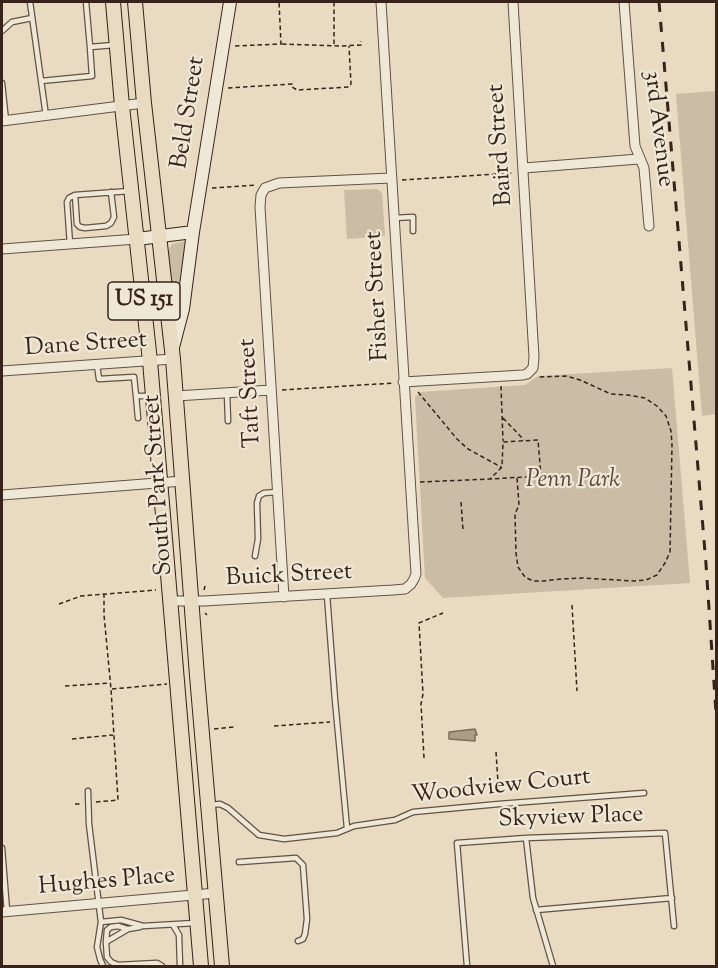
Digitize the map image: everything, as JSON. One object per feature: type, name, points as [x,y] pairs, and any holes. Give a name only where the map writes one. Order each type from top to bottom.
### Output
[{"type":"main road","name":"South Park Street","points":[[113,2],[150,361],[201,966]]},
{"type":"main road","name":"South Park Street","points":[[135,2],[176,396],[222,966]]},
{"type":"street","name":"Beld Street","points":[[172,355],[183,309],[230,2]]},
{"type":"street","name":"Fisher Street","points":[[381,2],[396,179],[394,218],[399,383],[410,483],[416,574],[408,587]]},
{"type":"street","name":"Baird Street","points":[[399,383],[523,375],[533,368],[524,168],[513,2]]},
{"type":"street","name":"3rd Avenue","points":[[624,2],[635,146],[645,174],[648,226]]},
{"type":"street","points":[[4,121],[144,103]]},
{"type":"street","points":[[524,168],[639,159]]},
{"type":"street","points":[[260,187],[279,183],[396,179]]},
{"type":"street","name":"Taft Street","points":[[260,187],[276,390],[277,492],[284,597]]},
{"type":"street","points":[[2,249],[137,239],[193,232]]},
{"type":"street","name":"Dane Street","points":[[2,371],[150,361],[172,355]]},
{"type":"street","points":[[176,396],[276,390]]},
{"type":"street","points":[[2,495],[183,481]]},
{"type":"street","name":"Buick Street","points":[[170,601],[284,597],[408,587]]},
{"type":"street","name":"Hughes Place","points":[[4,911],[216,893]]},
{"type":"lane","points":[[30,2],[46,116]]},
{"type":"lane","points":[[41,81],[92,76],[86,2]]},
{"type":"lane","points":[[2,31],[12,22],[32,18]]},
{"type":"lane","points":[[90,47],[117,44]]},
{"type":"lane","points":[[2,83],[4,121]]},
{"type":"lane","points":[[70,244],[67,200],[70,196],[132,191]]},
{"type":"lane","points":[[75,195],[77,224],[85,228],[106,226],[111,223],[114,217],[111,192]]},
{"type":"lane","points":[[394,218],[413,217],[413,231]]},
{"type":"lane","points":[[97,365],[99,379],[134,377],[138,418]]},
{"type":"lane","points":[[227,393],[228,421]]},
{"type":"lane","points":[[136,396],[153,396]]},
{"type":"lane","points":[[255,556],[258,539],[257,503],[264,493],[277,492]]},
{"type":"lane","points":[[327,594],[347,828]]},
{"type":"lane","points":[[88,791],[101,922],[98,947],[103,966]]},
{"type":"lane","name":"Woodview Court","points":[[209,805],[220,804],[228,808],[258,835],[284,839],[338,833],[354,826],[395,820],[413,812],[644,793]]},
{"type":"lane","name":"Skyview Place","points":[[467,966],[457,843],[665,833],[674,926]]},
{"type":"lane","points":[[526,838],[533,898],[553,966]]},
{"type":"lane","points":[[2,848],[4,911]]},
{"type":"lane","points":[[239,862],[296,858],[303,865],[307,919],[303,939],[298,941]]},
{"type":"lane","points":[[536,909],[672,898]]},
{"type":"lane","points":[[101,922],[121,920],[143,926]]},
{"type":"lane","points":[[106,942],[127,929],[197,923]]},
{"type":"lane","points":[[173,925],[178,935],[180,966]]},
{"type":"lane","points":[[127,929],[118,926],[107,930],[107,957],[111,962],[118,965],[157,963],[162,966]]},
{"type":"path","points":[[281,44],[279,2],[286,2]]},
{"type":"path","points":[[333,2],[334,46]]},
{"type":"path","points":[[235,46],[281,44],[349,46],[361,45],[361,41]]},
{"type":"path","points":[[228,88],[292,84],[297,90],[349,87],[351,84],[349,46]]},
{"type":"path","points":[[396,179],[514,173]]},
{"type":"path","points":[[212,188],[260,187]]},
{"type":"path","points":[[517,478],[519,505],[515,514],[516,553],[518,567],[525,577],[543,581],[582,578],[646,580],[657,575],[665,563],[670,552],[672,445],[671,431],[666,416],[645,398],[611,394],[566,376],[537,377]]},
{"type":"path","points":[[276,390],[399,383]]},
{"type":"path","points":[[490,480],[502,467],[501,386]]},
{"type":"path","points":[[418,392],[468,449],[502,467]]},
{"type":"path","points":[[502,417],[524,440]]},
{"type":"path","points":[[410,483],[541,476],[538,440],[503,442]]},
{"type":"path","points":[[461,502],[463,530]]},
{"type":"path","points":[[204,590],[205,586]]},
{"type":"path","points":[[59,604],[81,596],[160,589]]},
{"type":"path","points":[[75,804],[118,800],[104,594]]},
{"type":"path","points":[[572,605],[577,691]]},
{"type":"path","points":[[424,758],[419,623],[443,613]]},
{"type":"path","points":[[65,686],[111,683]]},
{"type":"path","points":[[111,689],[168,684]]},
{"type":"path","points":[[274,726],[337,722]]},
{"type":"path","points":[[214,729],[234,727]]},
{"type":"path","points":[[72,739],[114,735]]},
{"type":"path","points":[[496,752],[499,804]]},
{"type":"green space","points":[[716,91],[716,414],[702,416],[676,94]]},
{"type":"green space","points":[[377,189],[382,193],[385,236],[347,239],[344,190]]},
{"type":"green space","points":[[186,241],[177,313],[175,313],[168,251],[172,244]]},
{"type":"green space","name":"Penn Park","points":[[672,368],[690,583],[443,598],[425,578],[415,397],[421,392],[525,385],[538,376]]},
{"type":"shaded area","points":[[475,729],[477,735],[475,735],[475,741],[449,739],[449,732]]},
{"type":"railway","points":[[659,2],[706,564],[716,713]]}]
